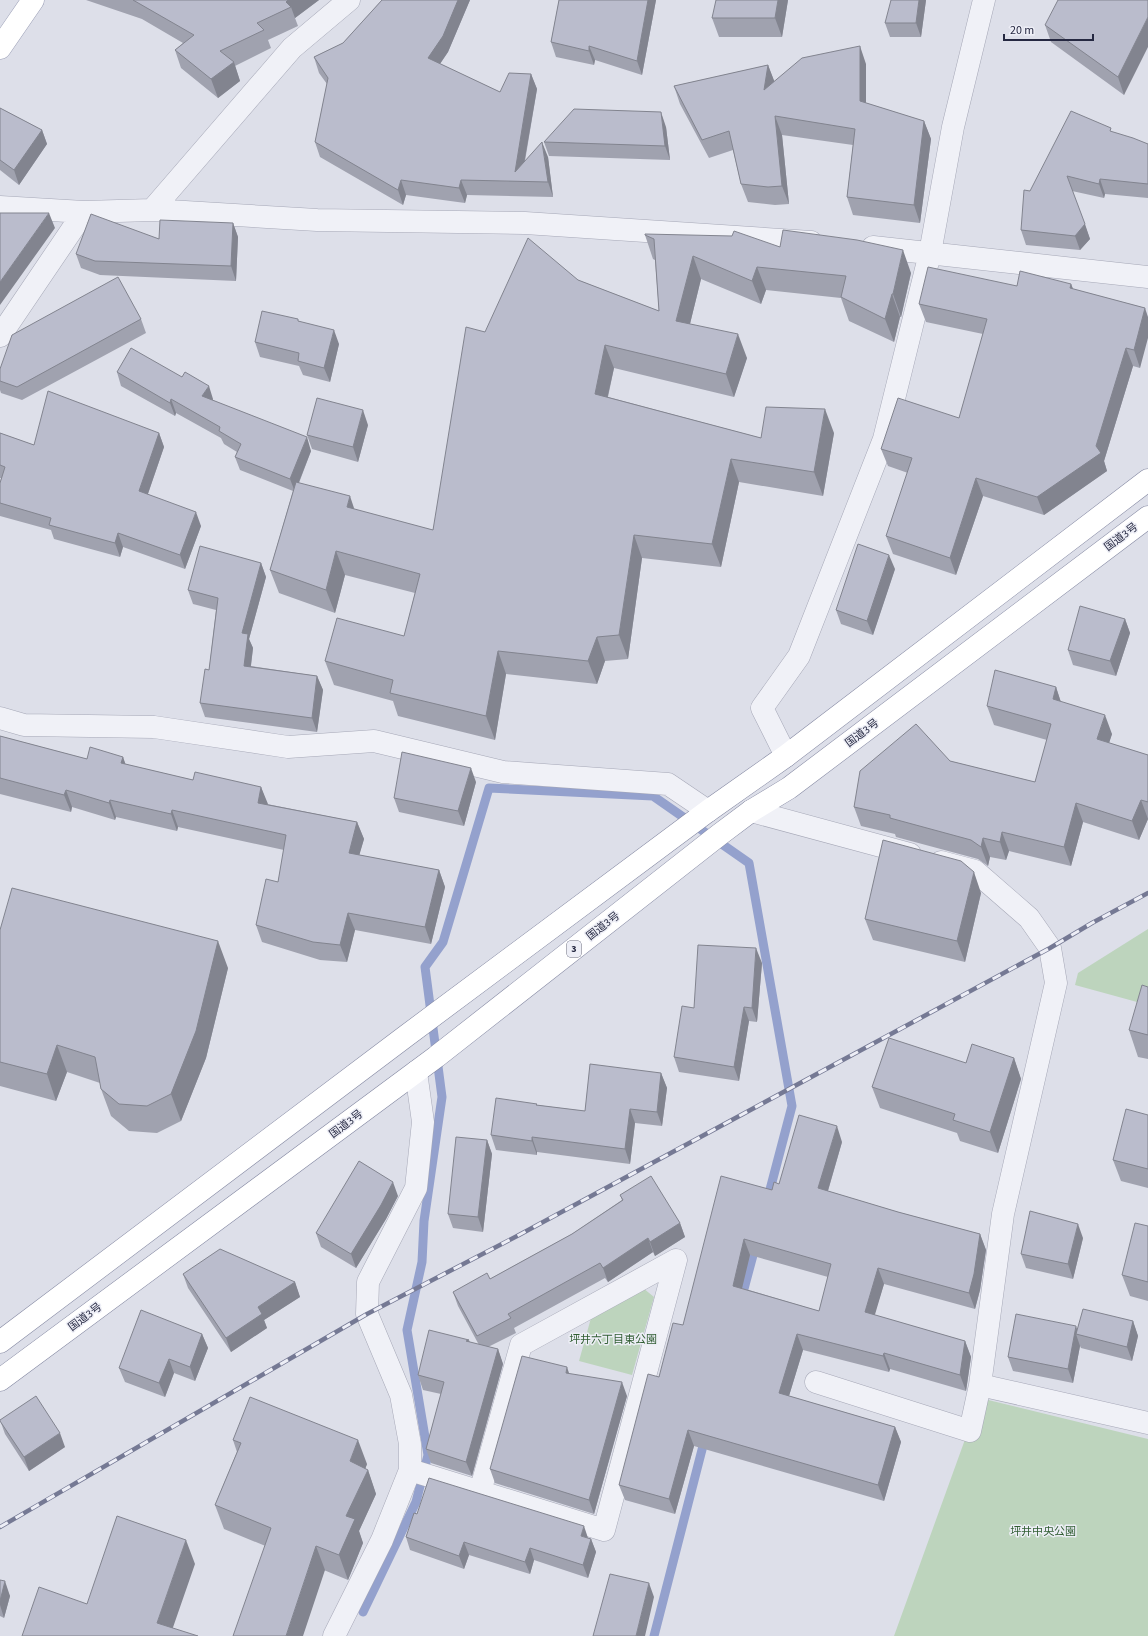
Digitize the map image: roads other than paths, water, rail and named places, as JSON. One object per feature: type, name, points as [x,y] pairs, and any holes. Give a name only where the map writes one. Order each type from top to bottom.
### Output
[{"type":"main road","points":[[0,48],[33,0]]},
{"type":"main road","points":[[0,1342],[406,1036],[708,811],[786,756],[1148,480]]},
{"type":"main road","name":"国道3号","points":[[0,1380],[416,1072],[751,811],[789,788],[1148,516]]},
{"type":"street","points":[[152,210],[292,48],[349,0]]},
{"type":"street","points":[[786,756],[762,708],[800,656],[884,439],[930,253],[953,127],[984,0]]},
{"type":"street","points":[[0,207],[84,212],[152,210],[317,220],[525,223],[771,238],[831,244]]},
{"type":"street","points":[[0,336],[84,212]]},
{"type":"street","points":[[854,246],[1148,277]]},
{"type":"street","points":[[0,718],[24,725],[154,727],[288,747],[374,741],[503,772],[668,784],[708,811]]},
{"type":"street","points":[[751,811],[975,871],[1029,918],[1050,948],[1056,983],[1003,1214],[980,1385],[970,1431],[816,1382]]},
{"type":"street","points":[[334,1636],[382,1540],[420,1473],[410,1444],[400,1395],[366,1314],[368,1282],[416,1188],[423,1122],[416,1072]]},
{"type":"street","points":[[420,1473],[480,1492],[604,1530],[676,1260],[522,1345],[480,1492]]},
{"type":"street","points":[[980,1385],[1148,1423]]},
{"type":"waterway","points":[[363,1612],[416,1502],[428,1455],[407,1330],[422,1262],[424,1221],[442,1097],[425,967],[443,942],[489,788],[653,796],[749,863],[792,1106],[767,1201]]},
{"type":"waterway","points":[[741,1300],[756,1244]]},
{"type":"waterway","points":[[654,1636],[705,1438]]},
{"type":"railway","points":[[0,1527],[367,1314],[519,1235],[1050,948],[1092,923],[1148,893]]},
{"type":"park label","name":"坪井六丁目東公園","points":[[613,1339]]},
{"type":"park label","name":"坪井中央公園","points":[[1043,1531]]}]
